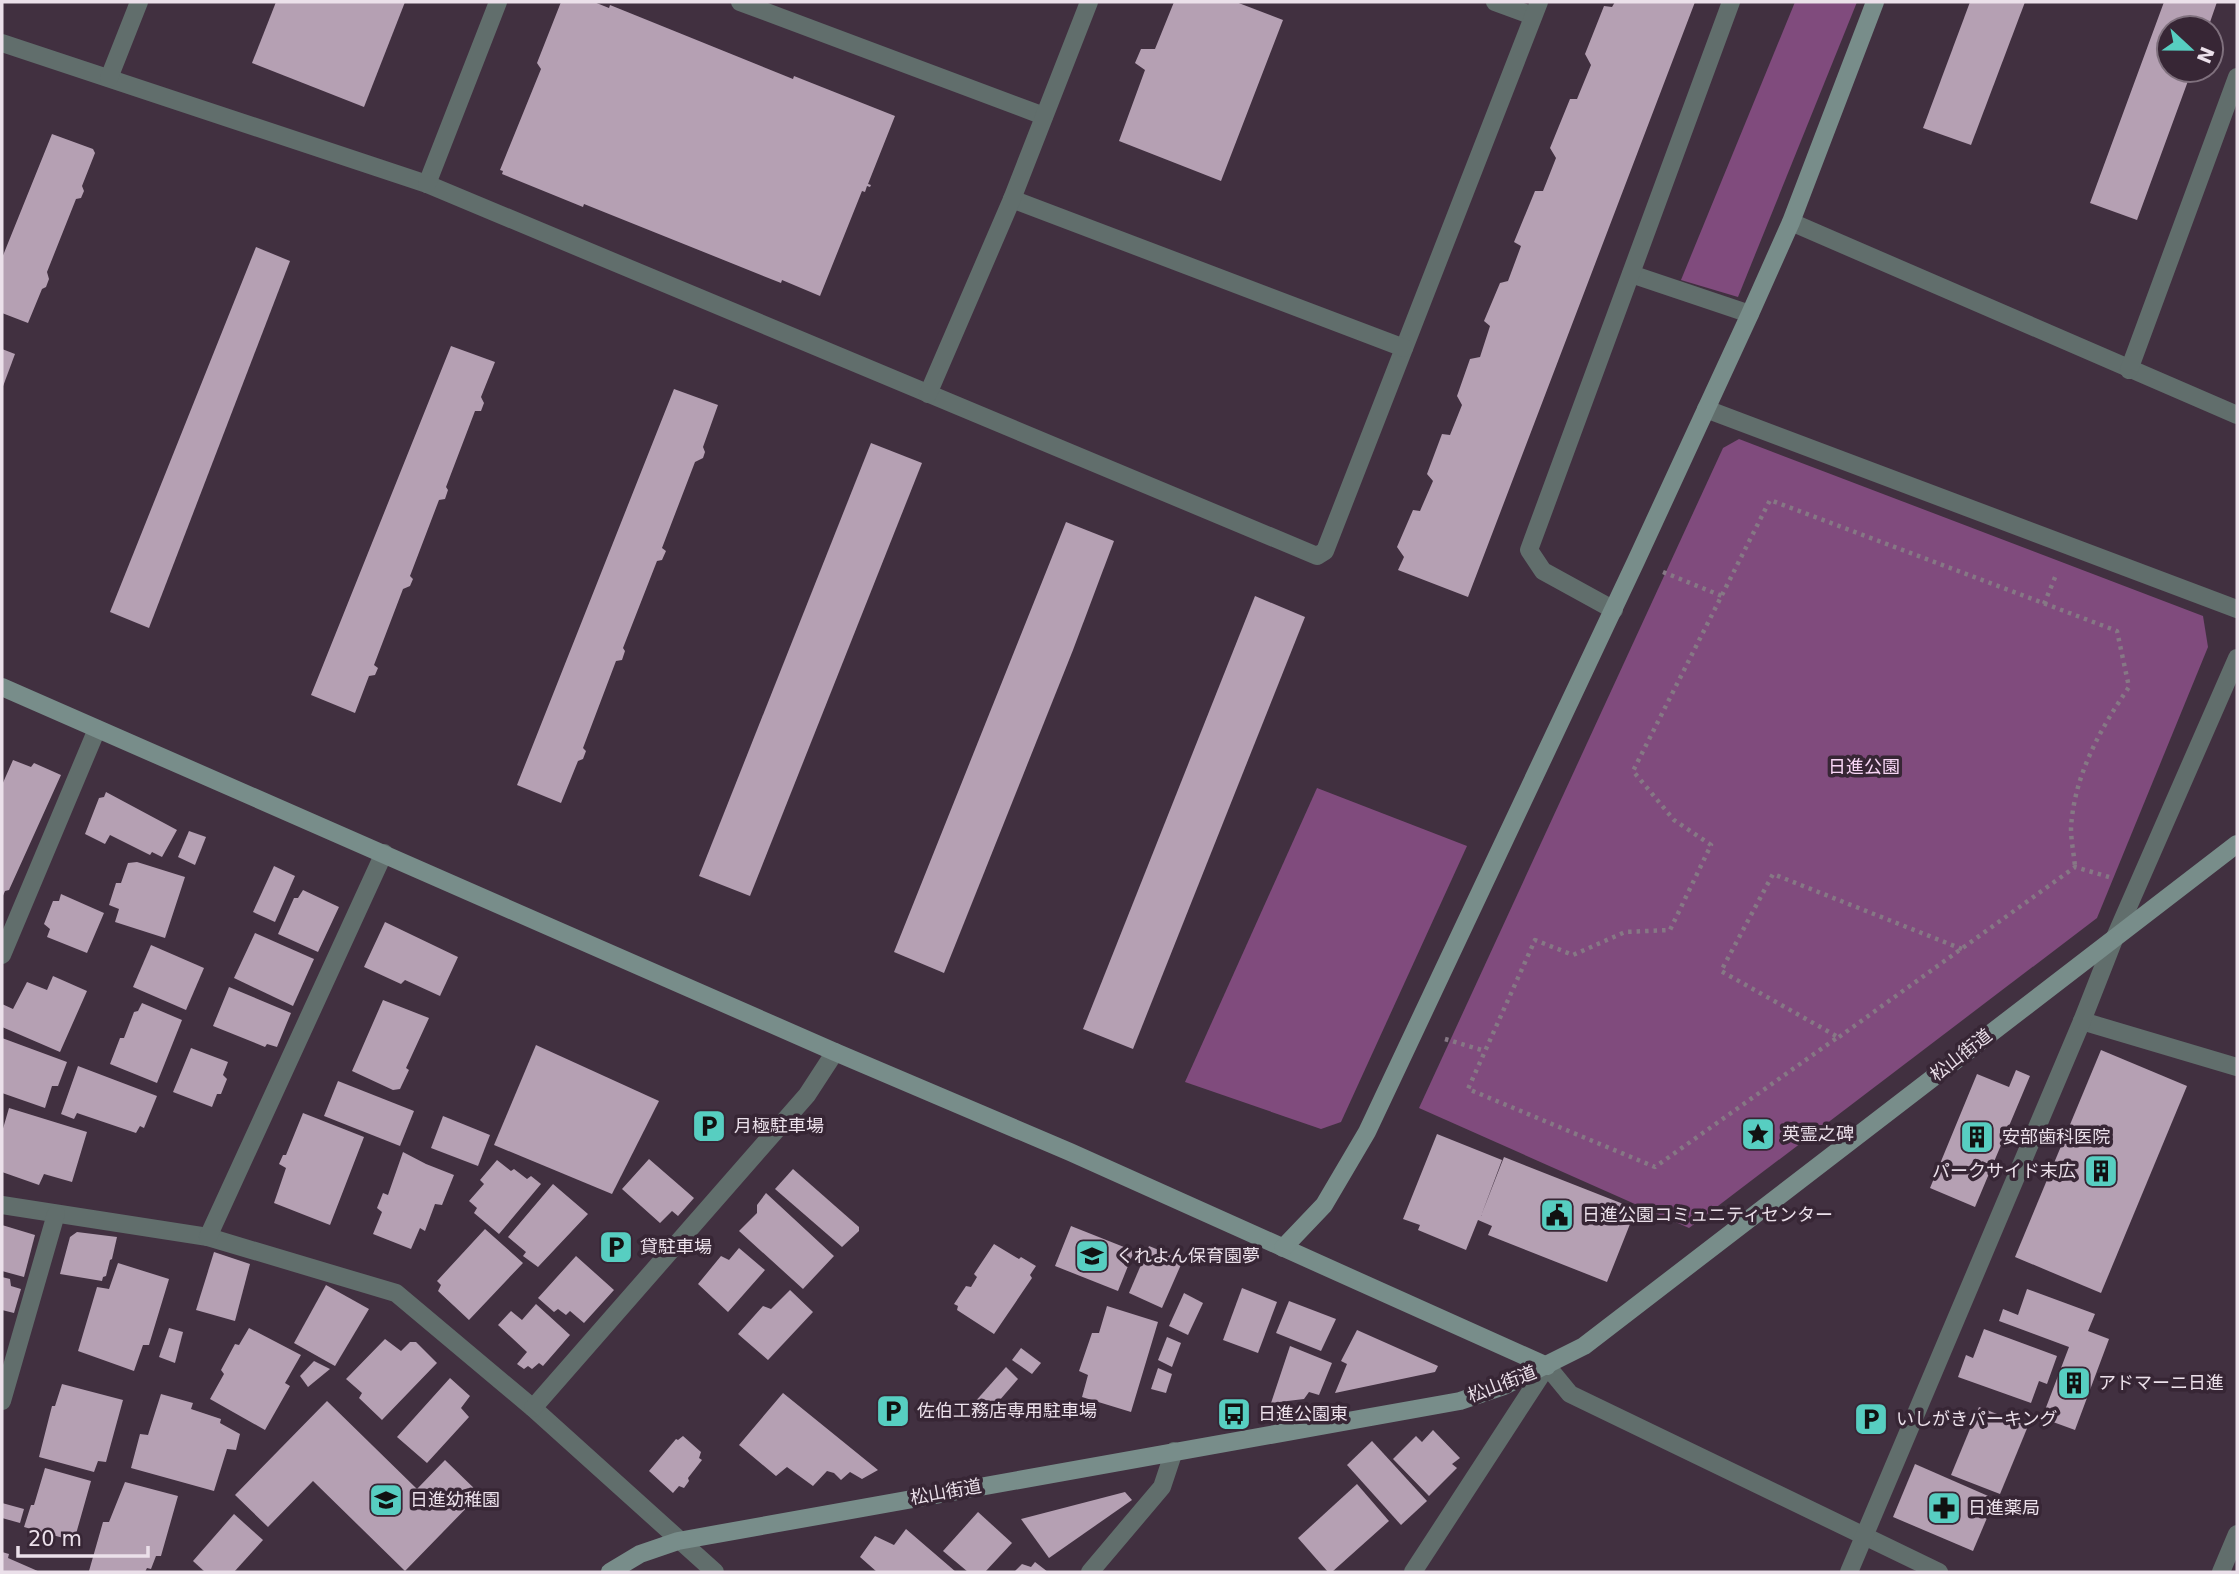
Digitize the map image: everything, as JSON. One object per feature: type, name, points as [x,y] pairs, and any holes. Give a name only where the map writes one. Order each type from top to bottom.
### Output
[{"type":"street","points":[[109,78],[139,2]]},
{"type":"street","points":[[427,184],[498,2]]},
{"type":"street","points":[[740,2],[1044,116]]},
{"type":"street","points":[[928,394],[1012,199],[1089,2]]},
{"type":"street","points":[[2,43],[427,184],[1317,556],[1325,551],[1536,9],[1495,2]]},
{"type":"street","points":[[1614,610],[1543,571],[1529,550],[1731,2]]},
{"type":"street","points":[[1283,1248],[1324,1206],[1367,1132],[1614,610],[1750,314],[1791,222],[1875,2]]},
{"type":"street","points":[[2129,370],[2237,77]]},
{"type":"street","points":[[1012,199],[1404,348]]},
{"type":"street","points":[[1791,222],[2237,415]]},
{"type":"street","points":[[1631,274],[1750,314]]},
{"type":"street","points":[[1706,409],[2237,609]]},
{"type":"street","points":[[1849,1572],[2137,885],[2237,658]]},
{"type":"street","points":[[2,687],[835,1052],[1070,1152],[1547,1366],[1570,1394],[1939,1572]]},
{"type":"street","points":[[2,955],[97,729]]},
{"type":"street","name":"松山街道","points":[[610,1572],[640,1554],[678,1541],[1460,1401],[1504,1386],[1584,1346],[2237,844]]},
{"type":"street","points":[[208,1237],[384,853]]},
{"type":"street","points":[[2082,1021],[2237,1067]]},
{"type":"street","points":[[533,1408],[807,1095],[835,1052]]},
{"type":"street","points":[[2,1205],[208,1237],[396,1293],[533,1408],[715,1572]]},
{"type":"street","points":[[2,1401],[56,1214]]},
{"type":"street","points":[[1413,1572],[1547,1366]]},
{"type":"street","points":[[1090,1572],[1162,1487],[1174,1451]]},
{"type":"street","points":[[2221,1572],[2237,1534]]},
{"type":"path","points":[[1770,500],[2117,631],[2129,687],[2102,726],[2078,785],[2071,829],[2076,867],[1655,1167],[1468,1088],[1535,940],[1573,955],[1625,932],[1670,930],[1711,845],[1674,820],[1633,771],[1770,500]]},
{"type":"path","points":[[1636,561],[1722,596]]},
{"type":"path","points":[[2076,867],[2137,885]]},
{"type":"path","points":[[1838,1037],[1721,971],[1773,874],[1962,949]]},
{"type":"path","points":[[1414,1030],[1485,1051]]},
{"type":"green space","points":[[1795,2],[1857,2],[1738,297],[1681,280]]},
{"type":"green space","name":"日進公園","points":[[1739,439],[2203,616],[2208,647],[2097,918],[1689,1228],[1419,1108],[1723,448]]},
{"type":"green space","points":[[1317,788],[1467,846],[1341,1122],[1321,1129],[1185,1082]]},
{"type":"building","points":[[276,2],[405,2],[364,107],[252,63]]},
{"type":"building","points":[[561,2],[594,2],[609,8],[610,5],[793,79],[794,76],[895,116],[868,184],[871,185],[867,186],[865,192],[862,191],[820,296],[502,174],[503,171],[500,170],[541,69],[537,63]]},
{"type":"building","points":[[1174,2],[1236,2],[1283,20],[1221,181],[1119,141],[1145,70],[1135,63],[1141,49],[1155,49]]},
{"type":"building","points":[[1615,2],[1695,2],[1468,597],[1398,570],[1404,557],[1397,547],[1413,510],[1420,511],[1433,481],[1427,474],[1442,434],[1450,435],[1462,405],[1457,396],[1470,359],[1480,357],[1490,326],[1484,321],[1500,283],[1508,281],[1521,246],[1514,242],[1535,191],[1543,191],[1556,158],[1550,148],[1570,99],[1577,99],[1591,65],[1585,54],[1604,6],[1612,7]]},
{"type":"building","points":[[1970,2],[2025,2],[1971,145],[1923,128]]},
{"type":"building","points":[[2164,2],[2217,2],[2213,14],[2160,14]]},
{"type":"building","points":[[2155,26],[2155,84],[2187,84],[2137,220],[2090,203]]},
{"type":"building","points":[[52,134],[93,149],[95,153],[82,186],[84,191],[81,198],[76,199],[47,272],[49,279],[46,287],[42,289],[28,323],[2,313],[2,258]]},
{"type":"building","points":[[256,247],[290,261],[149,628],[110,612]]},
{"type":"building","points":[[451,346],[495,362],[481,397],[484,403],[481,411],[475,411],[446,487],[448,490],[445,499],[439,500],[410,576],[413,579],[410,586],[403,589],[374,665],[378,668],[375,675],[369,676],[355,713],[311,695]]},
{"type":"building","points":[[2,349],[15,354],[2,389]]},
{"type":"building","points":[[674,389],[718,405],[703,447],[703,458],[695,462],[662,548],[666,551],[662,560],[657,561],[623,648],[625,651],[622,660],[616,661],[583,748],[586,751],[583,759],[578,761],[561,803],[517,785]]},
{"type":"building","points":[[871,443],[922,463],[750,896],[699,876]]},
{"type":"building","points":[[1066,522],[1114,541],[944,973],[894,952]]},
{"type":"building","points":[[1255,596],[1305,617],[1133,1049],[1083,1029]]},
{"type":"building","points":[[13,760],[31,767],[34,763],[61,775],[9,890],[5,891],[2,898],[2,785]]},
{"type":"building","points":[[106,792],[177,830],[162,857],[152,852],[150,855],[110,835],[105,844],[85,834],[99,798],[104,797]]},
{"type":"building","points":[[189,831],[206,837],[195,865],[178,857]]},
{"type":"building","points":[[137,862],[185,877],[165,938],[115,922],[119,909],[109,905],[116,883],[121,883],[128,863]]},
{"type":"building","points":[[274,866],[295,876],[275,922],[253,912]]},
{"type":"building","points":[[303,890],[339,907],[318,952],[278,934],[294,898],[298,898]]},
{"type":"building","points":[[61,894],[104,913],[87,953],[47,937],[50,929],[44,924],[53,901],[59,901]]},
{"type":"building","points":[[385,922],[458,957],[440,996],[405,980],[401,984],[364,967]]},
{"type":"building","points":[[255,933],[314,959],[293,1006],[234,978]]},
{"type":"building","points":[[151,945],[204,968],[186,1010],[133,987]]},
{"type":"building","points":[[53,976],[87,991],[60,1052],[2,1027],[2,1004],[13,1009],[27,982],[47,990]]},
{"type":"building","points":[[229,987],[291,1013],[277,1047],[267,1044],[265,1047],[213,1026]]},
{"type":"building","points":[[383,1000],[429,1018],[406,1068],[409,1070],[400,1089],[393,1090],[352,1071]]},
{"type":"building","points":[[142,1003],[182,1020],[157,1083],[110,1064],[120,1038],[124,1038],[134,1012],[138,1011]]},
{"type":"building","points":[[2,1038],[67,1062],[58,1086],[52,1086],[45,1108],[2,1093]]},
{"type":"building","points":[[536,1045],[659,1101],[612,1194],[494,1145]]},
{"type":"building","points":[[191,1048],[228,1062],[223,1075],[227,1079],[212,1107],[173,1092]]},
{"type":"building","name":"パークサイド末広","points":[[2101,1050],[2187,1086],[2101,1293],[2015,1257]]},
{"type":"building","points":[[78,1066],[157,1096],[144,1128],[140,1126],[136,1133],[77,1113],[74,1119],[61,1114]]},
{"type":"building","name":"安部歯科医院","points":[[2016,1070],[2030,1076],[1975,1207],[1930,1188],[1977,1074],[2009,1087]]},
{"type":"building","points":[[338,1081],[414,1111],[400,1146],[324,1116]]},
{"type":"building","points":[[9,1108],[87,1132],[72,1182],[44,1174],[39,1185],[2,1172],[2,1132]]},
{"type":"building","points":[[303,1113],[364,1137],[330,1225],[274,1203],[286,1168],[279,1164],[283,1155],[286,1155]]},
{"type":"building","points":[[443,1116],[490,1135],[478,1166],[431,1148]]},
{"type":"building","name":"日進公園コミュニティセンター","points":[[1437,1134],[1502,1160],[1481,1216],[1504,1157],[1636,1209],[1607,1282],[1488,1235],[1492,1226],[1478,1220],[1466,1250],[1418,1230],[1420,1225],[1403,1219]]},
{"type":"building","points":[[403,1152],[454,1175],[442,1205],[435,1204],[425,1231],[420,1228],[411,1249],[373,1234],[382,1212],[377,1208],[383,1193],[388,1195]]},
{"type":"building","points":[[649,1159],[694,1198],[678,1216],[672,1211],[660,1223],[622,1189]]},
{"type":"building","points":[[497,1160],[511,1171],[514,1169],[527,1179],[531,1176],[541,1184],[499,1234],[474,1213],[477,1208],[469,1201],[484,1184],[480,1180]]},
{"type":"building","points":[[793,1169],[859,1227],[859,1231],[842,1247],[775,1189]]},
{"type":"building","points":[[553,1184],[588,1214],[538,1267],[523,1256],[526,1252],[508,1237]]},
{"type":"building","points":[[766,1193],[834,1256],[803,1289],[739,1231],[757,1213],[757,1205]]},
{"type":"building","points":[[2,1225],[35,1235],[24,1277],[2,1271]]},
{"type":"building","points":[[1071,1226],[1134,1251],[1118,1291],[1055,1266]]},
{"type":"building","points":[[485,1229],[523,1263],[469,1320],[438,1291],[441,1285],[437,1281]]},
{"type":"building","points":[[77,1232],[117,1237],[112,1259],[102,1281],[60,1274],[70,1237]]},
{"type":"building","points":[[994,1244],[1036,1266],[1030,1275],[1032,1278],[994,1334],[957,1310],[958,1306],[954,1304],[966,1286],[971,1287],[977,1277],[974,1274]]},
{"type":"building","points":[[1149,1246],[1183,1260],[1162,1308],[1129,1293]]},
{"type":"building","points":[[739,1248],[765,1270],[728,1312],[698,1284],[721,1256],[729,1260]]},
{"type":"building","points":[[214,1252],[250,1264],[235,1321],[196,1310]]},
{"type":"building","points":[[576,1256],[614,1290],[584,1323],[570,1311],[566,1315],[558,1309],[554,1312],[538,1298]]},
{"type":"building","points":[[118,1263],[169,1279],[149,1345],[143,1345],[134,1371],[78,1351],[97,1287],[109,1289]]},
{"type":"building","points":[[2,1277],[10,1279],[11,1286],[21,1289],[14,1313],[2,1310]]},
{"type":"building","points":[[326,1285],[369,1309],[335,1366],[294,1343]]},
{"type":"building","points":[[1242,1288],[1277,1302],[1258,1353],[1223,1340]]},
{"type":"building","name":"アドマーニ日進","points":[[2027,1289],[2095,1314],[2088,1331],[2109,1339],[2075,1430],[2042,1418],[2069,1347],[1999,1321],[2003,1309],[2018,1315]]},
{"type":"building","points":[[790,1290],[813,1312],[768,1360],[738,1334],[763,1306],[771,1309]]},
{"type":"building","points":[[1184,1293],[1203,1303],[1188,1335],[1169,1326]]},
{"type":"building","points":[[1289,1301],[1336,1319],[1321,1351],[1276,1333]]},
{"type":"building","points":[[536,1304],[570,1335],[543,1366],[539,1363],[532,1369],[528,1366],[524,1369],[517,1364],[527,1352],[498,1325],[511,1311],[522,1320]]},
{"type":"building","points":[[1107,1306],[1158,1322],[1131,1412],[1082,1397],[1088,1375],[1079,1371],[1092,1333],[1099,1333]]},
{"type":"building","points":[[169,1328],[183,1332],[175,1363],[159,1357]]},
{"type":"building","points":[[249,1328],[301,1355],[285,1383],[290,1386],[265,1430],[210,1399],[224,1374],[221,1370],[235,1344],[239,1345]]},
{"type":"building","points":[[1984,1329],[2057,1356],[2047,1384],[2039,1381],[2031,1403],[1958,1377],[1966,1355],[1973,1358]]},
{"type":"building","points":[[1357,1330],[1438,1366],[1435,1372],[1335,1393],[1347,1364],[1341,1361]]},
{"type":"building","points":[[1167,1337],[1181,1343],[1172,1367],[1158,1360]]},
{"type":"building","points":[[385,1339],[401,1351],[410,1342],[416,1342],[437,1363],[382,1420],[359,1398],[362,1393],[346,1379]]},
{"type":"building","points":[[1290,1346],[1332,1363],[1319,1395],[1309,1392],[1304,1399],[1271,1403]]},
{"type":"building","points":[[1021,1348],[1041,1363],[1032,1374],[1012,1360]]},
{"type":"building","points":[[314,1361],[330,1369],[308,1387],[300,1376]]},
{"type":"building","points":[[1006,1367],[1018,1379],[986,1416],[973,1404]]},
{"type":"building","points":[[1158,1368],[1172,1374],[1166,1393],[1151,1389]]},
{"type":"building","points":[[450,1378],[470,1396],[461,1408],[469,1417],[427,1463],[397,1437]]},
{"type":"building","points":[[62,1384],[123,1400],[106,1462],[98,1461],[94,1472],[39,1457],[52,1406],[55,1406]]},
{"type":"building","points":[[783,1393],[878,1470],[862,1479],[850,1472],[841,1480],[834,1473],[827,1471],[813,1486],[787,1467],[776,1476],[739,1445]]},
{"type":"building","points":[[161,1394],[193,1403],[191,1409],[221,1419],[220,1423],[240,1434],[236,1450],[227,1449],[214,1491],[131,1468],[140,1434],[148,1435]]},
{"type":"building","points":[[327,1401],[417,1489],[445,1460],[480,1494],[405,1571],[313,1481],[268,1527],[235,1495]]},
{"type":"building","points":[[1979,1407],[2028,1426],[2000,1494],[1951,1475]]},
{"type":"building","points":[[1433,1430],[1460,1458],[1452,1464],[1457,1468],[1429,1496],[1393,1459],[1416,1436],[1422,1442]]},
{"type":"building","points":[[683,1436],[701,1452],[699,1458],[702,1460],[684,1488],[679,1486],[673,1493],[649,1471],[676,1439]]},
{"type":"building","points":[[1372,1441],[1427,1501],[1401,1525],[1347,1465]]},
{"type":"building","name":"日進薬局","points":[[1915,1464],[1995,1499],[1973,1551],[1893,1517]]},
{"type":"building","points":[[45,1468],[91,1481],[74,1541],[24,1527]]},
{"type":"building","points":[[125,1482],[178,1496],[161,1556],[156,1556],[151,1569],[147,1568],[145,1572],[89,1571],[103,1522],[109,1522]]},
{"type":"building","points":[[1357,1484],[1389,1521],[1332,1572],[1328,1572],[1298,1538]]},
{"type":"building","points":[[1125,1492],[1132,1500],[1049,1558],[1021,1519]]},
{"type":"building","points":[[2,1503],[24,1509],[20,1523],[2,1518]]},
{"type":"building","points":[[978,1512],[1012,1543],[985,1572],[968,1572],[943,1551]]},
{"type":"building","points":[[234,1514],[263,1540],[234,1572],[205,1572],[193,1561]]},
{"type":"building","points":[[906,1529],[956,1572],[877,1572],[860,1557],[875,1536],[894,1545]]},
{"type":"building","points":[[2,1552],[9,1554],[8,1558],[40,1572],[2,1572]]},
{"type":"building","points":[[1035,1562],[1048,1572],[1014,1572],[1022,1564],[1031,1567]]},
{"type":"place","name":"月極駐車場","points":[[709,1126]]},
{"type":"place","name":"英霊之碑","points":[[1758,1134]]},
{"type":"place","name":"安部歯科医院","points":[[1977,1137]]},
{"type":"place","name":"パークサイド末広","points":[[2101,1171]]},
{"type":"place","name":"日進公園コミュニティセンター","points":[[1557,1215]]},
{"type":"place","name":"貸駐車場","points":[[616,1247]]},
{"type":"place","name":"くれよん保育園夢","points":[[1092,1256]]},
{"type":"place","name":"アドマーニ日進","points":[[2074,1383]]},
{"type":"place","name":"佐伯工務店専用駐車場","points":[[893,1411]]},
{"type":"place","name":"日進公園東","points":[[1234,1414]]},
{"type":"place","name":"いしがきパーキング","points":[[1871,1419]]},
{"type":"place","name":"日進幼稚園","points":[[386,1500]]},
{"type":"place","name":"日進薬局","points":[[1944,1508]]}]
